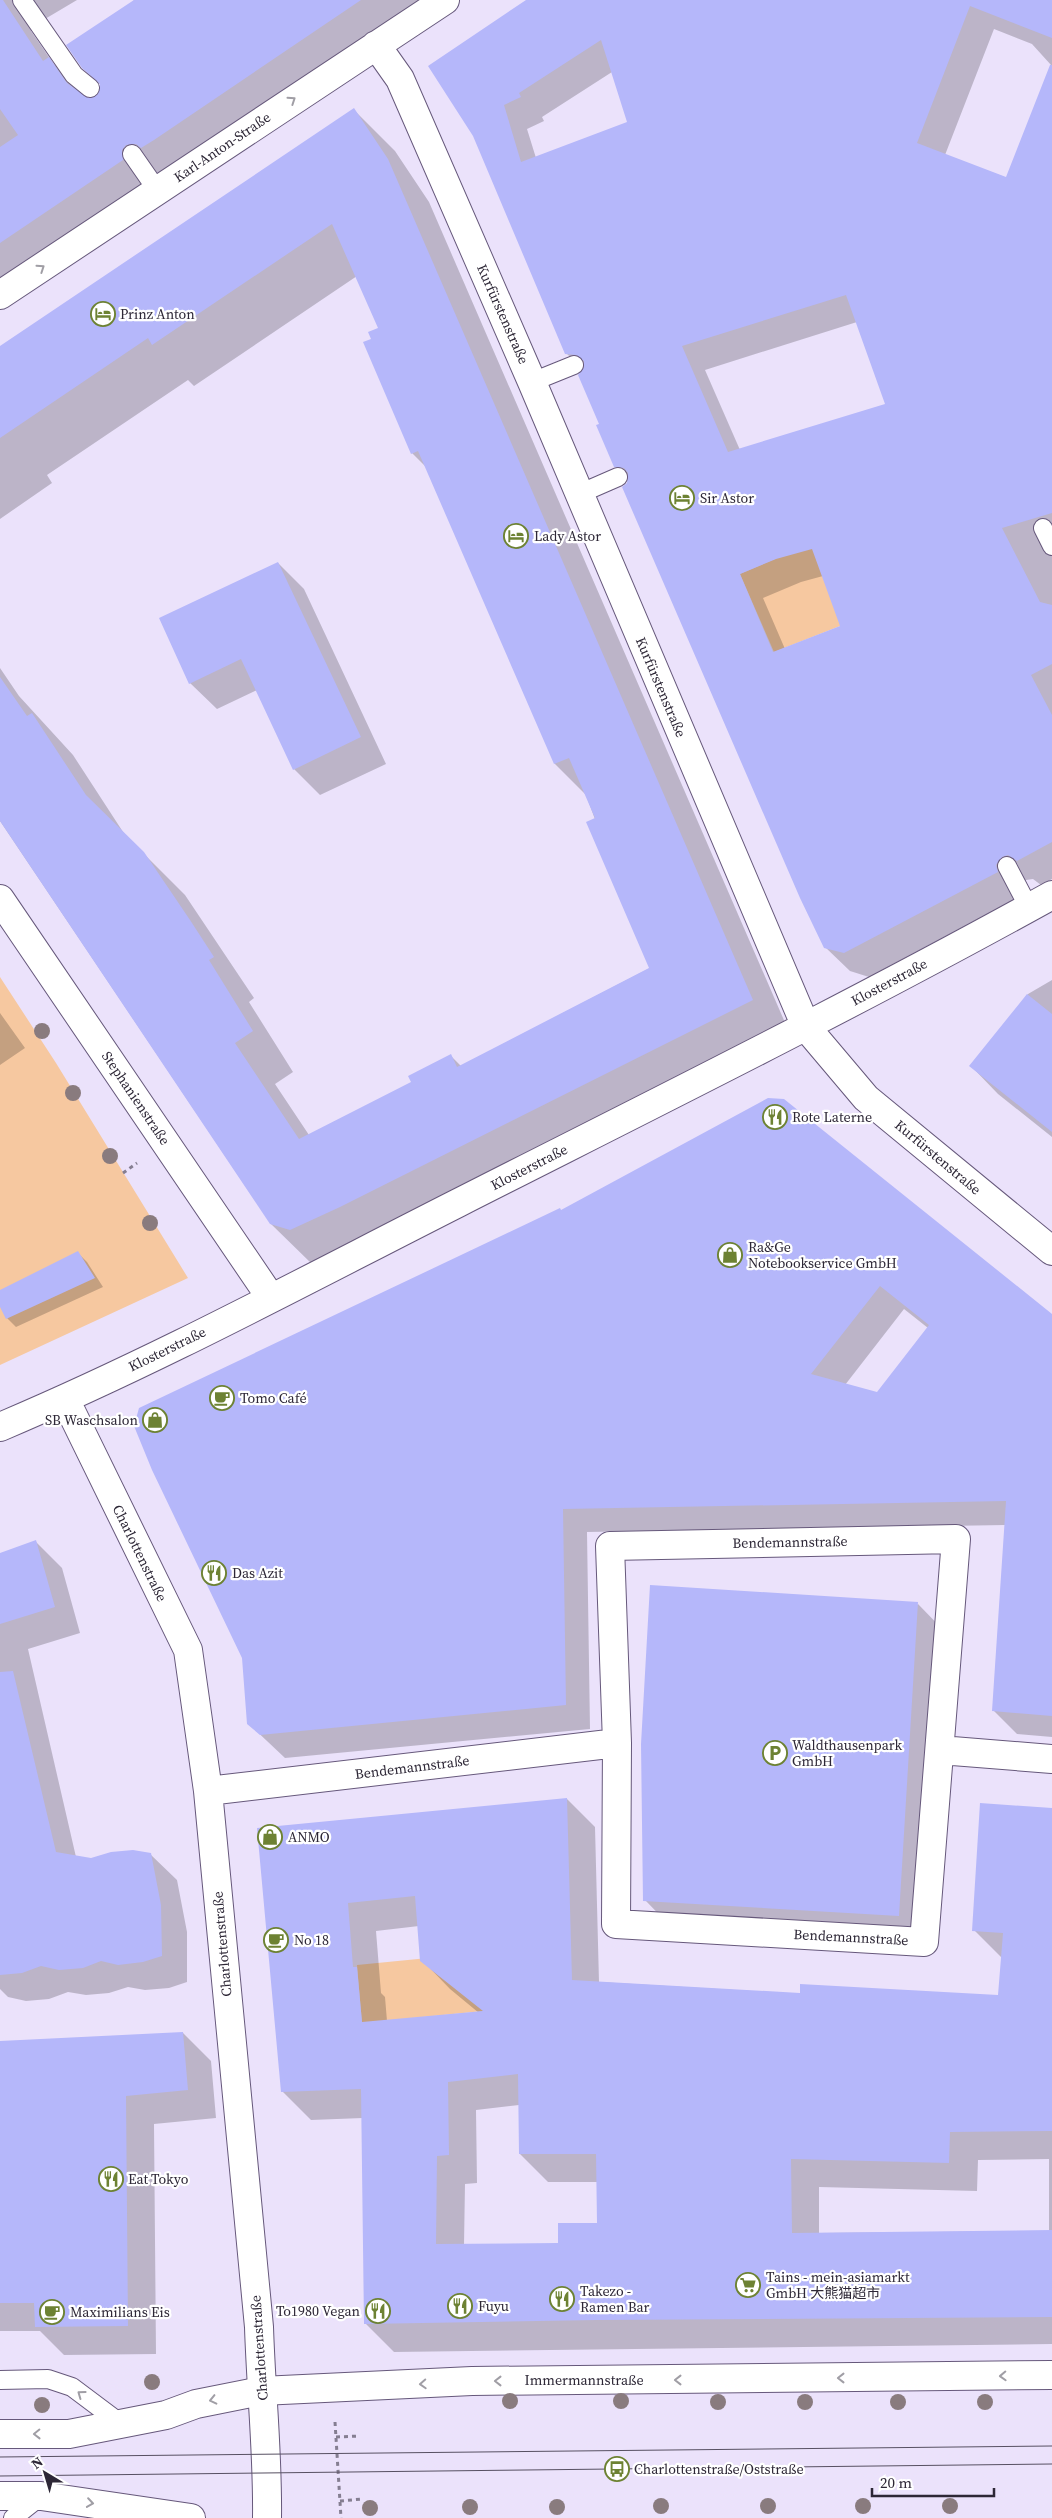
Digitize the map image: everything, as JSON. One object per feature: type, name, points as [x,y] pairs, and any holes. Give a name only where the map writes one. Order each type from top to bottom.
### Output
[{"type":"street","name":"Karl-Anton-Straße","points":[[0,296],[444,0]]},
{"type":"street","name":"Kurfürstenstraße","points":[[376,45],[400,80],[532,382],[806,1027],[866,1098],[1052,1252]]},
{"type":"street","name":"Klosterstraße","points":[[0,1427],[65,1399],[271,1298],[806,1027],[1052,895]]},
{"type":"street","name":"Stephanienstraße","points":[[0,899],[271,1298]]},
{"type":"street","name":"Charlottenstraße","points":[[65,1399],[188,1650],[208,1791],[259,2327],[261,2391],[267,2455],[267,2518]]},
{"type":"street","name":"Bendemannstraße","points":[[956,1538],[924,1942],[616,1924],[616,1744],[610,1546],[956,1538]]},
{"type":"street","name":"Bendemannstraße","points":[[208,1791],[616,1744]]},
{"type":"street","points":[[940,1750],[1052,1758]]},
{"type":"street","name":"Immermannstraße","points":[[0,2434],[69,2434],[120,2422],[166,2415],[196,2404],[261,2391],[472,2381],[1052,2375]]},
{"type":"street","points":[[0,2496],[41,2496],[190,2518]]},
{"type":"lane","points":[[22,0],[74,75],[90,88]]},
{"type":"lane","points":[[132,154],[157,190]]},
{"type":"lane","points":[[532,382],[574,365]]},
{"type":"lane","points":[[579,494],[618,477]]},
{"type":"lane","points":[[1043,528],[1052,546]]},
{"type":"lane","points":[[1008,866],[1029,908]]},
{"type":"lane","points":[[0,2380],[48,2379],[64,2384],[72,2387],[120,2422]]},
{"type":"lane","points":[[13,2518],[41,2496]]},
{"type":"path","points":[[332,2389],[341,2518]]},
{"type":"path","points":[[336,2436],[360,2436]]},
{"type":"path","points":[[340,2501],[363,2500]]},
{"type":"shaded area","points":[[902,460],[840,626],[774,652],[740,574],[775,559]]},
{"type":"shaded area","points":[[0,977],[56,1063],[188,1278],[0,1365]]},
{"type":"shaded area","points":[[499,1951],[504,2009],[362,2023],[357,1965]]},
{"type":"building","points":[[0,0],[3,0],[43,61],[49,57],[67,83],[89,98],[98,94],[100,84],[82,68],[66,45],[134,0],[361,0],[154,140],[141,148],[136,144],[126,145],[122,150],[123,160],[0,243],[0,147],[18,135],[0,109]]},
{"type":"building","points":[[526,0],[1052,0],[1052,38],[970,6],[917,143],[1006,177],[1050,65],[1052,65],[1052,513],[1002,528],[1040,602],[1052,605],[1052,664],[1031,675],[1052,715],[1052,842],[1017,861],[1008,855],[1002,857],[996,865],[998,872],[844,953],[824,948],[800,898],[622,487],[627,483],[628,473],[624,468],[614,467],[596,425],[599,424],[578,375],[584,367],[584,361],[576,355],[565,354],[473,136],[428,66]],"holes":[[[601,40],[627,122],[521,162],[504,105],[521,97],[519,93]],[[846,295],[885,404],[728,452],[682,346]],[[812,549],[840,626],[773,652],[740,574],[776,559]]]},
{"type":"building","points":[[354,108],[388,159],[753,1000],[340,1207],[290,1230],[270,1224],[0,821],[0,677],[27,716],[32,713],[86,795],[144,852],[214,957],[209,960],[253,1031],[235,1043],[299,1139],[411,1082],[408,1076],[451,1054],[457,1067],[649,968],[586,822],[595,818],[569,758],[554,764],[418,451],[411,454],[363,342],[371,339],[368,332],[378,328],[332,224],[152,345],[148,338],[0,438],[0,346]]},
{"type":"building","points":[[278,562],[361,737],[293,770],[241,659],[189,684],[159,618]]},
{"type":"building","points":[[1027,994],[1052,1014],[1052,1132],[969,1066]]},
{"type":"building","points":[[768,1098],[784,1099],[1052,1314],[1052,1716],[992,1711],[1006,1501],[563,1509],[566,1705],[260,1735],[247,1724],[242,1658],[152,1470],[134,1426],[139,1408],[560,1208],[561,1210]],"holes":[[[880,1286],[929,1325],[877,1392],[811,1374]]]},
{"type":"building","points":[[78,1251],[95,1278],[6,1319],[0,1307],[0,1290]]},
{"type":"building","points":[[36,1540],[55,1607],[0,1624],[0,1553]]},
{"type":"building","name":"Waldthausenpark GmbH","points":[[650,1585],[918,1602],[899,1916],[643,1901],[641,1744]]},
{"type":"building","points":[[13,1671],[56,1852],[91,1858],[111,1852],[133,1850],[151,1853],[161,1905],[162,1956],[143,1962],[118,1965],[101,1961],[83,1968],[59,1970],[41,1966],[22,1973],[0,1975],[0,1672]]},
{"type":"building","points":[[567,1798],[572,1980],[800,1993],[800,1984],[998,1995],[1003,1933],[972,1931],[980,1803],[1052,1808],[1052,2131],[950,2132],[949,2163],[791,2159],[792,2233],[1052,2230],[1052,2317],[597,2320],[364,2324],[361,2089],[281,2092],[257,1828]],"holes":[[[415,1896],[420,1961],[483,2011],[362,2022],[357,1967],[353,1967],[348,1903]],[[518,2074],[519,2154],[596,2154],[597,2223],[558,2223],[558,2243],[436,2244],[437,2156],[449,2155],[448,2082]]]},
{"type":"building","points":[[183,2032],[188,2090],[126,2096],[128,2326],[35,2327],[34,2303],[0,2303],[0,2041]]},
{"type":"tram line","points":[[0,2457],[1052,2446]]},
{"type":"tram line","points":[[0,2476],[1052,2464]]},
{"type":"place","name":"Prinz Anton","points":[[103,314]]},
{"type":"place","name":"Sir Astor","points":[[682,498]]},
{"type":"place","name":"Lady Astor","points":[[516,536]]},
{"type":"place","name":"Rote Laterne","points":[[775,1117]]},
{"type":"place","name":"Ra&Ge Notebookservice GmbH","points":[[730,1255]]},
{"type":"place","name":"Tomo Café","points":[[222,1398]]},
{"type":"place","name":"SB Waschsalon","points":[[155,1420]]},
{"type":"place","name":"Das Azit","points":[[214,1573]]},
{"type":"place","name":"Waldthausenpark GmbH","points":[[775,1753]]},
{"type":"place","name":"ANMO","points":[[270,1837]]},
{"type":"place","name":"No 18","points":[[276,1940]]},
{"type":"place","name":"Eat Tokyo","points":[[111,2179]]},
{"type":"place","name":"Tains - mein-asiamarkt GmbH 大熊猫超市","points":[[748,2285]]},
{"type":"place","name":"Takezo - Ramen Bar","points":[[562,2299]]},
{"type":"place","name":"Fuyu","points":[[460,2306]]},
{"type":"place","name":"To1980 Vegan","points":[[378,2311]]},
{"type":"place","name":"Maximilians Eis","points":[[52,2312]]},
{"type":"place","name":"Charlottenstraße/Oststraße","points":[[617,2469]]}]
